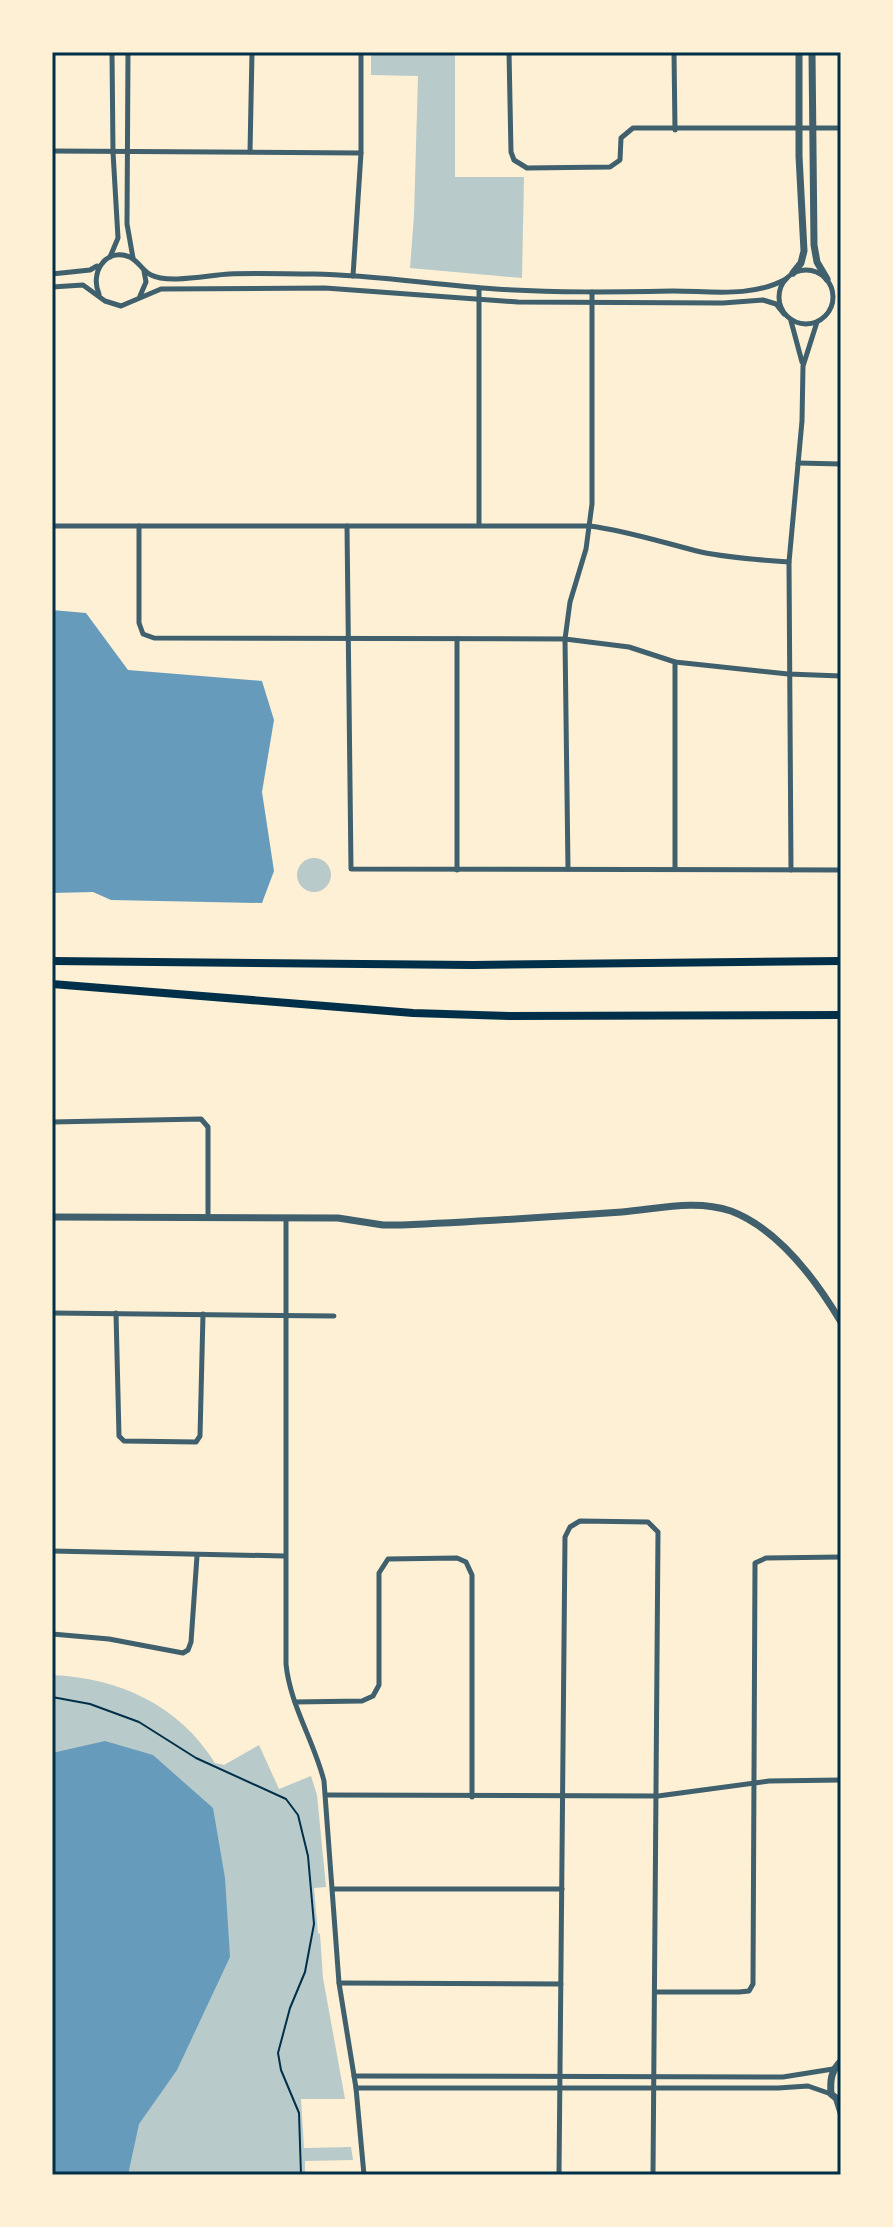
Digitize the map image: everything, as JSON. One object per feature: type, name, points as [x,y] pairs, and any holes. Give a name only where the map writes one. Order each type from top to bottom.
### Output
[{"type":"main road","points":[[52,961],[473,965],[841,961]]},
{"type":"main road","points":[[52,984],[413,1013],[509,1016],[841,1015]]},
{"type":"street","points":[[52,274],[90,270],[102,264],[110,257],[118,238],[112,52]]},
{"type":"street","points":[[128,52],[127,224],[133,259]]},
{"type":"street","points":[[250,152],[252,52]]},
{"type":"street","points":[[353,276],[361,153],[361,52]]},
{"type":"street","points":[[509,52],[510,147],[514,160],[522,166],[610,167],[620,160],[621,138],[633,128],[841,128]]},
{"type":"street","points":[[674,52],[675,130]]},
{"type":"street","points":[[110,257],[122,255],[133,259],[157,278],[172,279],[230,274],[353,276],[479,288],[592,292],[744,291],[769,287],[793,273],[801,263],[804,251],[799,52]]},
{"type":"street","points":[[52,287],[83,285],[113,305],[130,304],[146,293],[161,289],[207,287],[325,288],[479,301],[723,303],[763,300],[776,304],[791,320],[808,325],[829,313],[832,306],[831,286],[817,262],[814,245],[812,52]]},
{"type":"street","points":[[52,151],[361,153]]},
{"type":"street","points":[[99,295],[95,275],[102,264]]},
{"type":"street","points":[[137,300],[146,282],[143,268]]},
{"type":"street","points":[[793,273],[811,270],[827,279]]},
{"type":"street","points":[[784,314],[779,296],[786,279]]},
{"type":"street","points":[[479,288],[479,525]]},
{"type":"street","points":[[568,869],[565,639],[570,602],[582,567],[592,504],[592,292]]},
{"type":"street","points":[[791,320],[803,366]]},
{"type":"street","points":[[791,870],[789,562],[803,366],[817,322]]},
{"type":"street","points":[[798,463],[841,464]]},
{"type":"street","points":[[52,526],[590,526],[628,532],[713,554],[789,562]]},
{"type":"street","points":[[139,526],[139,623],[143,634],[154,638],[565,639],[629,647],[675,662],[788,674],[841,676]]},
{"type":"street","points":[[347,526],[351,869],[841,870]]},
{"type":"street","points":[[457,639],[457,870]]},
{"type":"street","points":[[675,662],[675,869]]},
{"type":"street","points":[[52,1122],[201,1119],[208,1127],[208,1218]]},
{"type":"street","points":[[52,1217],[338,1218],[402,1225],[693,1204],[710,1206],[732,1212],[752,1223],[794,1257],[841,1322]]},
{"type":"street","points":[[286,1218],[286,1664],[295,1702],[319,1761],[326,1795],[339,1983],[356,2088],[364,2175]]},
{"type":"street","points":[[52,1313],[334,1316]]},
{"type":"street","points":[[116,1313],[119,1436],[124,1441],[167,1442],[196,1442],[200,1436],[203,1314]]},
{"type":"street","points":[[559,2175],[565,1797],[565,1537],[570,1527],[580,1521],[643,1521],[654,1526],[658,1532],[653,2175]]},
{"type":"street","points":[[52,1551],[285,1556]]},
{"type":"street","points":[[52,1634],[109,1639],[183,1653],[191,1642],[197,1556]]},
{"type":"street","points":[[655,1992],[739,1992],[749,1991],[753,1984],[755,1563],[766,1558],[841,1557]]},
{"type":"street","points":[[295,1702],[362,1701],[373,1696],[379,1685],[379,1573],[388,1559],[457,1558],[466,1562],[472,1575],[472,1797]]},
{"type":"street","points":[[326,1795],[658,1796],[752,1783],[841,1780]]},
{"type":"street","points":[[334,1889],[562,1889]]},
{"type":"street","points":[[339,1983],[561,1984]]},
{"type":"street","points":[[354,2076],[783,2077],[838,2064]]},
{"type":"street","points":[[838,2064],[830,2082],[841,2113]]},
{"type":"street","points":[[356,2088],[808,2086],[836,2099]]},
{"type":"path","points":[[52,1697],[90,1704],[139,1722],[196,1758],[286,1799],[298,1815],[307,1846],[314,1924],[305,1972],[290,2008],[278,2053],[281,2070],[299,2113],[301,2175]]},
{"type":"shaded area","points":[[371,52],[455,52],[455,177],[524,177],[522,278],[410,268],[418,76],[371,75]]},
{"type":"shaded area","points":[[314,858],[326,863],[331,875],[326,887],[314,892],[302,887],[297,875],[302,863]]},
{"type":"shaded area","points":[[52,1675],[101,1682],[145,1698],[184,1725],[215,1763],[224,1765],[259,1745],[279,1789],[311,1776],[317,1795],[326,1887],[314,1888],[318,1933],[345,2099],[301,2099],[304,2148],[351,2147],[353,2160],[305,2161],[305,2175],[52,2175]]},
{"type":"water","points":[[52,610],[86,613],[128,670],[262,681],[274,720],[262,792],[274,871],[262,903],[111,900],[93,892],[52,893]]},
{"type":"water","points":[[105,1741],[153,1755],[213,1808],[225,1878],[230,1957],[177,2070],[139,2124],[128,2175],[52,2175],[52,1753]]}]
